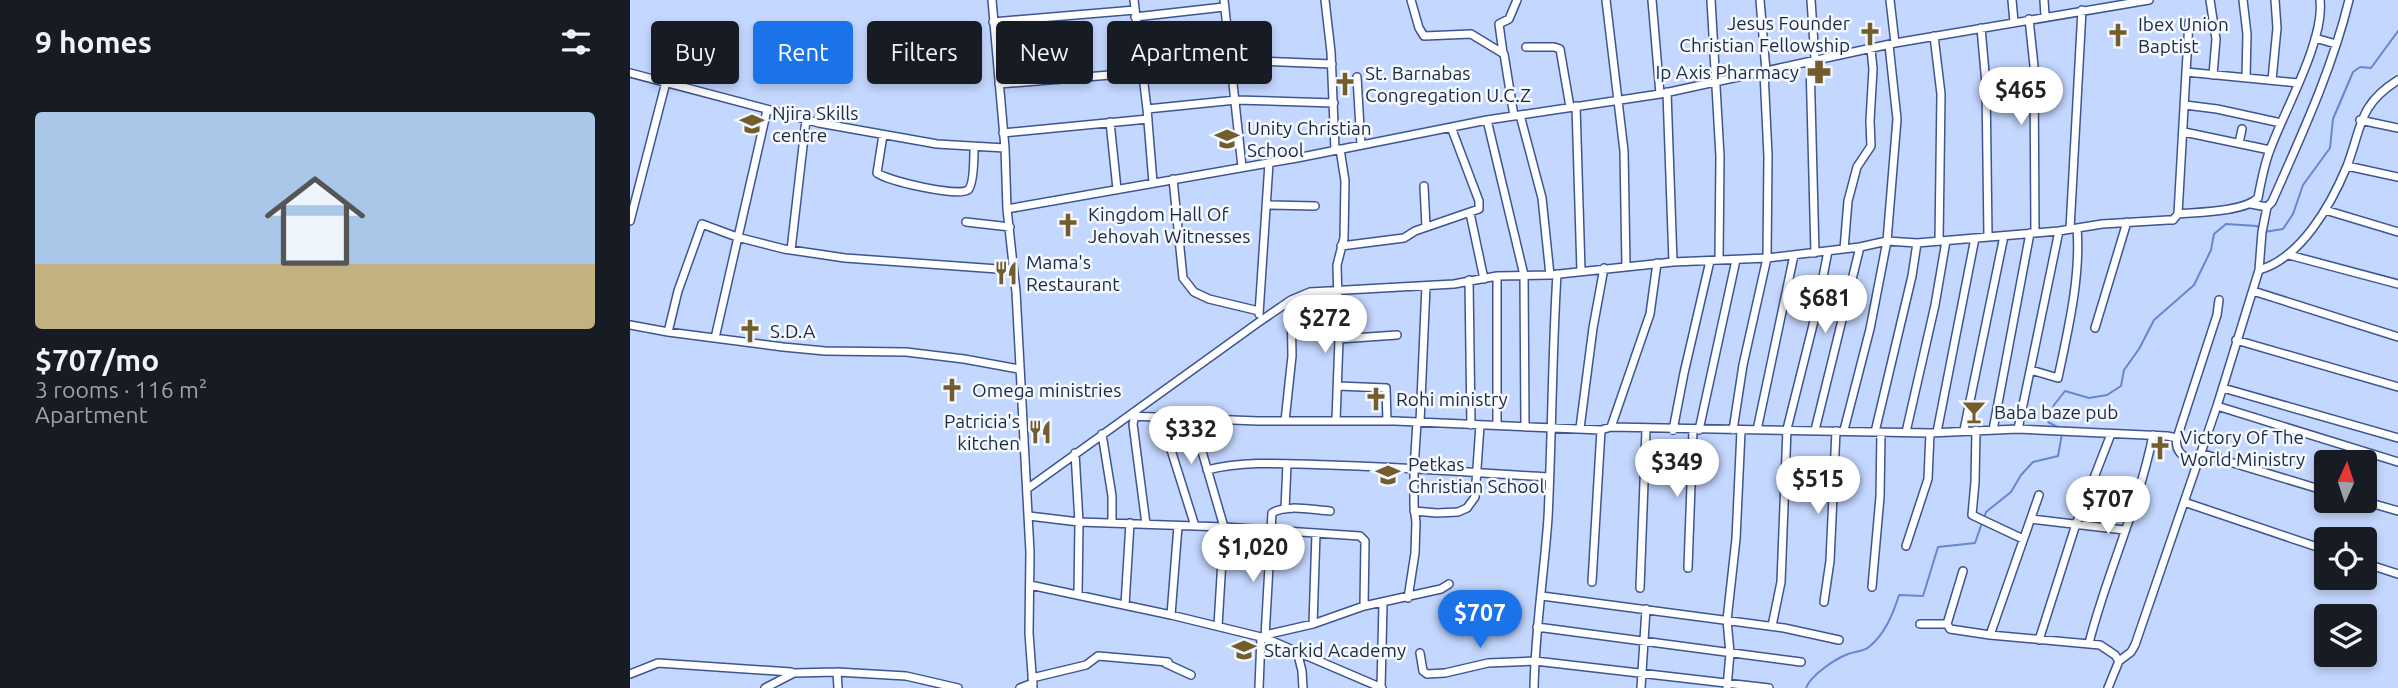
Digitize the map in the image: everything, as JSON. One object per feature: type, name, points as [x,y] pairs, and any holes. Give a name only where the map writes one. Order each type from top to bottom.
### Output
[{"type":"street","points":[[992,0],[996,53]]},
{"type":"street","points":[[1134,0],[1136,21]]},
{"type":"street","points":[[1325,0],[1338,150],[1346,181],[1344,238],[1340,246],[1338,265],[1336,420]]},
{"type":"street","points":[[1411,0],[1424,36],[1471,34],[1504,54]]},
{"type":"street","points":[[1517,0],[1509,19],[1499,24],[1517,115],[1542,198],[1553,274],[1549,477],[1534,688]]},
{"type":"street","points":[[1606,0],[1625,173],[1626,266]]},
{"type":"street","points":[[1652,0],[1664,93],[1674,262]]},
{"type":"street","points":[[1673,430],[1684,373],[1715,261],[1720,156],[1711,0]]},
{"type":"street","points":[[1728,686],[1730,653],[1727,621],[1736,539],[1737,430],[1743,365],[1767,258],[1768,156],[1760,0]]},
{"type":"street","points":[[1811,0],[1812,200],[1815,253]]},
{"type":"street","points":[[1824,602],[1830,561],[1840,431],[1870,328],[1887,241],[1897,119],[1890,0]]},
{"type":"street","points":[[2012,0],[2014,22]]},
{"type":"street","points":[[2044,0],[2045,16]]},
{"type":"street","points":[[1007,209],[1269,163],[1487,120],[1664,93],[1892,44],[2122,2],[2149,0]]},
{"type":"street","points":[[2210,0],[2216,39],[2213,75]]},
{"type":"street","points":[[2243,0],[2247,34],[2246,78]]},
{"type":"street","points":[[2272,80],[2277,28],[2276,0]]},
{"type":"street","points":[[2178,214],[2228,209],[2258,198],[2270,150],[2315,38],[2320,0]]},
{"type":"street","points":[[2108,688],[2119,661],[2131,652],[2135,645],[2223,388],[2253,291],[2259,270],[2267,207],[2272,202],[2299,145],[2349,0]]},
{"type":"street","points":[[993,22],[1135,14],[1224,3],[1226,21]]},
{"type":"street","points":[[2031,370],[2058,378],[2074,300],[2079,254],[2074,228],[2081,10]]},
{"type":"street","points":[[1993,430],[2033,233],[2034,66],[2029,19]]},
{"type":"street","points":[[1027,489],[1259,322],[1291,300],[1310,292],[1454,284],[1497,276],[1553,274],[1657,263],[1767,258],[1860,247],[1887,241],[1916,243],[1975,239],[2127,222],[2173,220],[2178,214],[2189,22]]},
{"type":"street","points":[[1981,28],[1986,84],[1988,237]]},
{"type":"street","points":[[1906,432],[1935,306],[1943,241],[1941,94],[1934,36]]},
{"type":"street","points":[[2315,38],[2336,44]]},
{"type":"street","points":[[1526,47],[1560,49],[1573,107],[1581,271]]},
{"type":"street","points":[[1844,249],[1848,201],[1857,167],[1871,146],[1871,49]]},
{"type":"street","points":[[1272,62],[1332,64]]},
{"type":"street","points":[[2186,72],[2298,83]]},
{"type":"street","points":[[630,73],[651,78]]},
{"type":"street","points":[[1357,77],[1361,145]]},
{"type":"street","points":[[2259,270],[2277,264],[2290,255],[2325,210],[2347,166],[2360,120],[2373,100],[2398,80]]},
{"type":"street","points":[[630,221],[665,84]]},
{"type":"street","points":[[673,84],[806,120],[883,135],[946,145],[1005,148]]},
{"type":"street","points":[[999,84],[1007,209],[1016,292],[1029,516],[1029,640],[1033,683]]},
{"type":"street","points":[[1144,84],[1153,183]]},
{"type":"street","points":[[1234,84],[1235,117],[1242,167]]},
{"type":"street","points":[[1147,109],[1236,100],[1334,103]]},
{"type":"street","points":[[2185,105],[2281,123]]},
{"type":"street","points":[[716,338],[767,110]]},
{"type":"street","points":[[1003,133],[1148,119]]},
{"type":"street","points":[[791,250],[806,120]]},
{"type":"street","points":[[1487,120],[1524,275],[1525,427]]},
{"type":"street","points":[[2360,120],[2398,128]]},
{"type":"street","points":[[1110,122],[1116,190]]},
{"type":"street","points":[[1340,246],[1404,238],[1415,230],[1479,209],[1480,205],[1451,127]]},
{"type":"street","points":[[2239,143],[2242,129]]},
{"type":"street","points":[[2184,132],[2270,150]]},
{"type":"street","points":[[883,135],[877,173],[901,183],[930,188],[965,191],[969,189],[972,183],[974,147]]},
{"type":"street","points":[[1259,322],[1269,163]]},
{"type":"street","points":[[2347,166],[2398,177]]},
{"type":"street","points":[[1173,179],[1183,278],[1194,292],[1209,299],[1259,311]]},
{"type":"street","points":[[1424,186],[1426,227]]},
{"type":"street","points":[[2250,203],[2267,207]]},
{"type":"street","points":[[1268,205],[1315,206]]},
{"type":"street","points":[[2325,210],[2398,232]]},
{"type":"street","points":[[1470,213],[1484,279]]},
{"type":"street","points":[[966,222],[1010,227]]},
{"type":"street","points":[[2095,328],[2127,222]]},
{"type":"street","points":[[668,332],[681,280],[702,223],[737,237],[791,250],[845,258],[1012,270]]},
{"type":"street","points":[[2018,429],[2059,231]]},
{"type":"street","points":[[1964,430],[2004,236]]},
{"type":"street","points":[[1906,546],[1928,479],[1934,433],[1975,239]]},
{"type":"street","points":[[1872,587],[1880,497],[1878,432],[1912,276],[1916,243]]},
{"type":"street","points":[[1815,430],[1860,247]]},
{"type":"street","points":[[1772,626],[1781,582],[1787,429],[1816,313],[1828,251]]},
{"type":"street","points":[[1757,430],[1794,255]]},
{"type":"street","points":[[2290,255],[2398,284]]},
{"type":"street","points":[[1688,568],[1696,430],[1736,260]]},
{"type":"street","points":[[1611,427],[1650,314],[1657,263]]},
{"type":"street","points":[[1580,428],[1604,268]]},
{"type":"street","points":[[1497,276],[1497,425]]},
{"type":"street","points":[[1469,280],[1471,425]]},
{"type":"street","points":[[1408,598],[1415,554],[1414,469],[1426,286]]},
{"type":"street","points":[[2253,291],[2398,337]]},
{"type":"street","points":[[1285,421],[1292,356],[1291,300]]},
{"type":"street","points":[[2197,464],[2179,454],[2176,438],[2195,386],[2217,315],[2219,300]]},
{"type":"street","points":[[630,325],[825,351],[906,352],[1019,369]]},
{"type":"street","points":[[1339,339],[1397,335]]},
{"type":"street","points":[[2236,340],[2398,387]]},
{"type":"street","points":[[1338,386],[1385,388],[1387,421]]},
{"type":"street","points":[[2223,388],[2398,438]]},
{"type":"street","points":[[2217,406],[2398,462]]},
{"type":"street","points":[[1160,415],[1195,526]]},
{"type":"street","points":[[1132,416],[1387,421],[1601,430],[1611,427],[1646,430],[1787,429],[1934,433],[2018,429],[2176,438]]},
{"type":"street","points":[[1132,416],[1146,524]]},
{"type":"street","points":[[1192,417],[1224,527],[1218,626]]},
{"type":"street","points":[[1414,511],[1458,512],[1467,508],[1475,497],[1480,425]]},
{"type":"street","points":[[1592,582],[1601,430]]},
{"type":"street","points":[[1640,587],[1646,430]]},
{"type":"street","points":[[1976,430],[1972,514],[2023,539]]},
{"type":"street","points":[[1102,434],[1112,496],[1112,523]]},
{"type":"street","points":[[2039,640],[2076,524],[2111,434]]},
{"type":"street","points":[[2089,643],[2096,614],[2145,470],[2153,435]]},
{"type":"street","points":[[1075,453],[1079,522],[1078,595]]},
{"type":"street","points":[[2200,453],[2314,487]]},
{"type":"street","points":[[1208,470],[1239,464],[1287,464],[1549,477]]},
{"type":"street","points":[[1285,509],[1287,464]]},
{"type":"street","points":[[1990,635],[2039,495]]},
{"type":"street","points":[[2184,502],[2314,546]]},
{"type":"street","points":[[2377,505],[2398,511]]},
{"type":"street","points":[[1259,688],[1272,513],[1285,509],[1330,511]]},
{"type":"street","points":[[1029,516],[1079,522],[1224,527],[1363,537],[1364,606]]},
{"type":"street","points":[[2031,519],[2124,530]]},
{"type":"street","points":[[1125,605],[1130,523]]},
{"type":"street","points":[[1171,615],[1178,526]]},
{"type":"street","points":[[1313,624],[1316,533]]},
{"type":"street","points":[[2377,567],[2398,574]]},
{"type":"street","points":[[1947,624],[1963,571]]},
{"type":"street","points":[[1264,636],[1313,624],[1364,606],[1383,604],[1441,589],[1449,584]]},
{"type":"street","points":[[1030,585],[1264,636],[1297,651],[1303,658],[1381,688],[1383,604]]},
{"type":"street","points":[[1542,596],[1772,626],[1839,640]]},
{"type":"street","points":[[1641,688],[1646,609]]},
{"type":"street","points":[[1920,624],[1947,624],[1954,630],[1990,635],[2089,643],[2106,647],[2119,661]]},
{"type":"street","points":[[1537,627],[1801,662]]},
{"type":"street","points":[[1420,653],[1423,671],[1427,674],[1445,673],[1488,663],[1535,661],[1728,686],[1769,688]]},
{"type":"street","points":[[1020,688],[1086,665],[1098,656],[1166,663],[1191,675]]},
{"type":"street","points":[[1303,658],[1303,688]]},
{"type":"street","points":[[630,674],[658,663],[794,673],[837,671],[906,676],[958,688]]},
{"type":"street","points":[[837,671],[838,688]]},
{"type":"street","points":[[765,688],[794,673]]},
{"type":"waterway","points":[[2264,232],[2283,229],[2293,214],[2303,185],[2330,148],[2333,119],[2353,72],[2360,67],[2371,68],[2398,31]]},
{"type":"waterway","points":[[2061,429],[2048,422],[2054,405],[2065,391],[2089,398],[2107,395],[2121,386],[2124,370],[2154,320],[2194,285],[2211,250],[2214,234],[2226,224],[2259,228]]},
{"type":"waterway","points":[[1984,518],[1986,512],[2011,492],[2033,462],[2058,456],[2062,434]]},
{"type":"waterway","points":[[1806,688],[1813,678],[1830,664],[1848,654],[1867,649],[1875,642],[1888,623],[1899,595],[1923,596],[1938,547],[1975,543],[1982,523]]},
{"type":"place","name":"Jesus Founder Christian Fellowship","points":[[1870,34]]},
{"type":"place","name":"Ibex Union Baptist","points":[[2118,35]]},
{"type":"place","name":"Ip Axis Pharmacy","points":[[1819,72]]},
{"type":"place","name":"St. Barnabas Congregation U.C.Z","points":[[1345,84]]},
{"type":"place","name":"Njira Skills centre","points":[[752,124]]},
{"type":"place","name":"Unity Christian School","points":[[1227,139]]},
{"type":"place","name":"Kingdom Hall Of Jehovah Witnesses","points":[[1068,225]]},
{"type":"place","name":"Mama's Restaurant","points":[[1006,273]]},
{"type":"place","name":"S.D.A","points":[[750,331]]},
{"type":"place","name":"Omega ministries","points":[[952,390]]},
{"type":"place","name":"Rohi ministry","points":[[1376,399]]},
{"type":"place","name":"Baba baze pub","points":[[1974,412]]},
{"type":"place","name":"Patricia's kitchen","points":[[1040,432]]},
{"type":"place","name":"Victory Of The World Ministry","points":[[2160,448]]},
{"type":"place","name":"Petkas Christian School","points":[[1388,475]]},
{"type":"place","name":"Starkid Academy","points":[[1244,650]]}]
